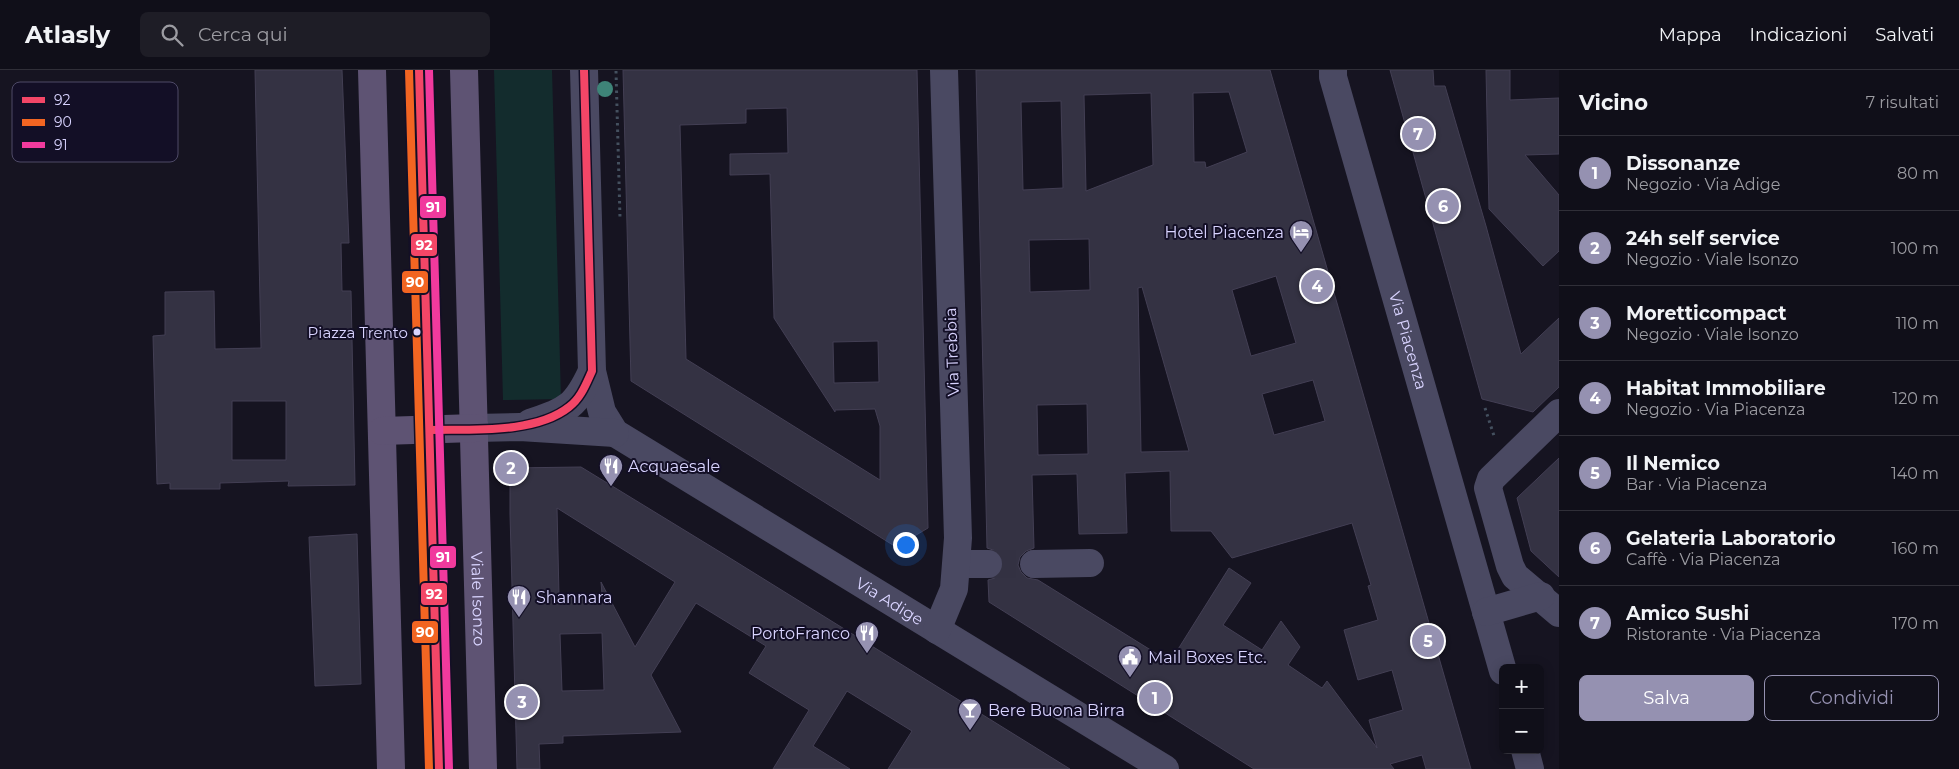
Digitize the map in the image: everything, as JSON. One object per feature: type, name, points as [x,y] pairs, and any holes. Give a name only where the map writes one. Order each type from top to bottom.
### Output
[{"type":"main road","points":[[372,70],[391,769]]},
{"type":"main road","points":[[382,431],[475,428],[464,70]]},
{"type":"main road","name":"Viale Isonzo","points":[[475,428],[483,769]]},
{"type":"street","points":[[419,70],[439,769]]},
{"type":"street","points":[[584,70],[592,371],[602,412],[616,433]]},
{"type":"street","name":"Via Trebbia","points":[[937,630],[954,589],[958,538],[944,70]]},
{"type":"street","name":"Via Piacenza","points":[[1333,70],[1333,77],[1501,664]]},
{"type":"street","points":[[520,427],[557,414],[570,406],[582,392],[592,371]]},
{"type":"street","points":[[1550,605],[1515,576],[1507,558],[1488,488],[1491,479],[1559,413]]},
{"type":"street","points":[[475,428],[520,427],[616,433]]},
{"type":"street","name":"Via Adige","points":[[616,433],[1165,769]]},
{"type":"street","points":[[1034,564],[1090,563]]},
{"type":"street","points":[[957,564],[988,564]]},
{"type":"street","points":[[1486,612],[1550,605]]},
{"type":"street","points":[[1526,754],[1530,769]]},
{"type":"path","points":[[616,71],[620,218]]},
{"type":"path","points":[[1486,408],[1495,440]]},
{"type":"green space","points":[[494,70],[552,70],[561,399],[503,400]]},
{"type":"building","points":[[255,70],[342,70],[349,243],[341,243],[342,291],[351,291],[355,485],[288,486],[289,481],[220,483],[220,489],[170,489],[170,483],[157,484],[153,336],[165,335],[165,292],[214,291],[215,349],[261,348]],"holes":[[[232,401],[286,401],[286,460],[232,460]]]},
{"type":"building","points":[[623,70],[917,70],[928,528],[896,547],[631,381]],"holes":[[[787,108],[788,153],[730,154],[730,175],[770,174],[774,318],[835,412],[835,410],[875,409],[880,426],[880,480],[686,359],[680,125],[746,123],[746,109]],[[878,341],[879,382],[834,383],[833,342]]]},
{"type":"building","points":[[976,70],[1270,70],[1471,769],[1426,769],[1422,755],[1390,764],[1394,769],[1254,769],[989,602],[988,580],[995,578],[1001,572],[1004,564],[1002,557],[996,551],[987,548]],"holes":[[[1229,92],[1247,152],[1206,168],[1205,162],[1194,162],[1193,93]],[[1151,93],[1153,165],[1086,191],[1084,95]],[[1061,101],[1063,188],[1023,190],[1021,102]],[[1089,239],[1090,290],[1030,292],[1029,240]],[[1276,276],[1296,343],[1251,356],[1232,290]],[[1142,287],[1189,451],[1141,452],[1138,288]],[[1313,380],[1325,421],[1274,435],[1262,394]],[[1087,404],[1088,454],[1038,455],[1037,405]],[[1170,471],[1171,531],[1211,531],[1232,558],[1352,523],[1371,585],[1368,586],[1378,620],[1344,630],[1358,680],[1392,670],[1403,710],[1369,720],[1377,748],[1327,681],[1322,688],[1288,665],[1300,647],[1281,621],[1262,650],[1223,625],[1251,583],[1229,568],[1170,662],[1038,580],[1027,578],[1021,572],[1018,565],[1020,557],[1026,551],[1034,548],[1032,475],[1077,474],[1079,534],[1127,533],[1125,473]]]},
{"type":"building","points":[[1390,70],[1433,70],[1434,86],[1445,86],[1521,354],[1559,318],[1559,387],[1533,412],[1482,399]]},
{"type":"building","points":[[1486,70],[1510,70],[1510,100],[1559,98],[1559,154],[1525,155],[1559,195],[1559,251],[1543,266],[1489,209]]},
{"type":"building","points":[[1559,458],[1559,577],[1531,551],[1517,498]]},
{"type":"building","points":[[581,467],[1070,769],[888,769],[912,731],[847,691],[813,746],[850,769],[773,769],[809,710],[749,673],[766,646],[696,603],[651,675],[681,732],[563,736],[563,743],[539,744],[540,769],[517,769],[510,468]],"holes":[[[557,508],[675,582],[635,647],[601,582],[602,594],[559,596]],[[602,633],[604,690],[562,691],[560,634]]]},
{"type":"building","points":[[357,534],[361,684],[315,686],[309,537]]},
{"type":"tunnel","points":[[988,564],[1034,564]]},
{"type":"transit line","name":"90","points":[[409,70],[429,769]]},
{"type":"transit line","name":"92","points":[[419,70],[439,769]]},
{"type":"transit line","name":"91","points":[[429,70],[449,769]]},
{"type":"transit line","name":"92","points":[[430,430],[502,428],[539,422],[555,416],[569,407],[583,390],[592,371],[584,70]]},
{"type":"place","name":"Amico Sushi","points":[[1418,134]]},
{"type":"place","name":"Gelateria Laboratorio","points":[[1443,206]]},
{"type":"place","name":"Hotel Piacenza","points":[[1301,253]]},
{"type":"place","name":"Habitat Immobiliare","points":[[1317,286]]},
{"type":"place","name":"Piazza Trento","points":[[417,332]]},
{"type":"place","name":"24h self service","points":[[511,468]]},
{"type":"place","name":"Acquaesale","points":[[611,487]]},
{"type":"place","name":"Shannara","points":[[519,618]]},
{"type":"place","name":"Il Nemico","points":[[1428,641]]},
{"type":"place","name":"PortoFranco","points":[[867,654]]},
{"type":"place","name":"Mail Boxes Etc.","points":[[1130,678]]},
{"type":"place","name":"Dissonanze","points":[[1155,698]]},
{"type":"place","name":"Moretticompact","points":[[522,702]]},
{"type":"place","name":"Bere Buona Birra","points":[[970,731]]}]
